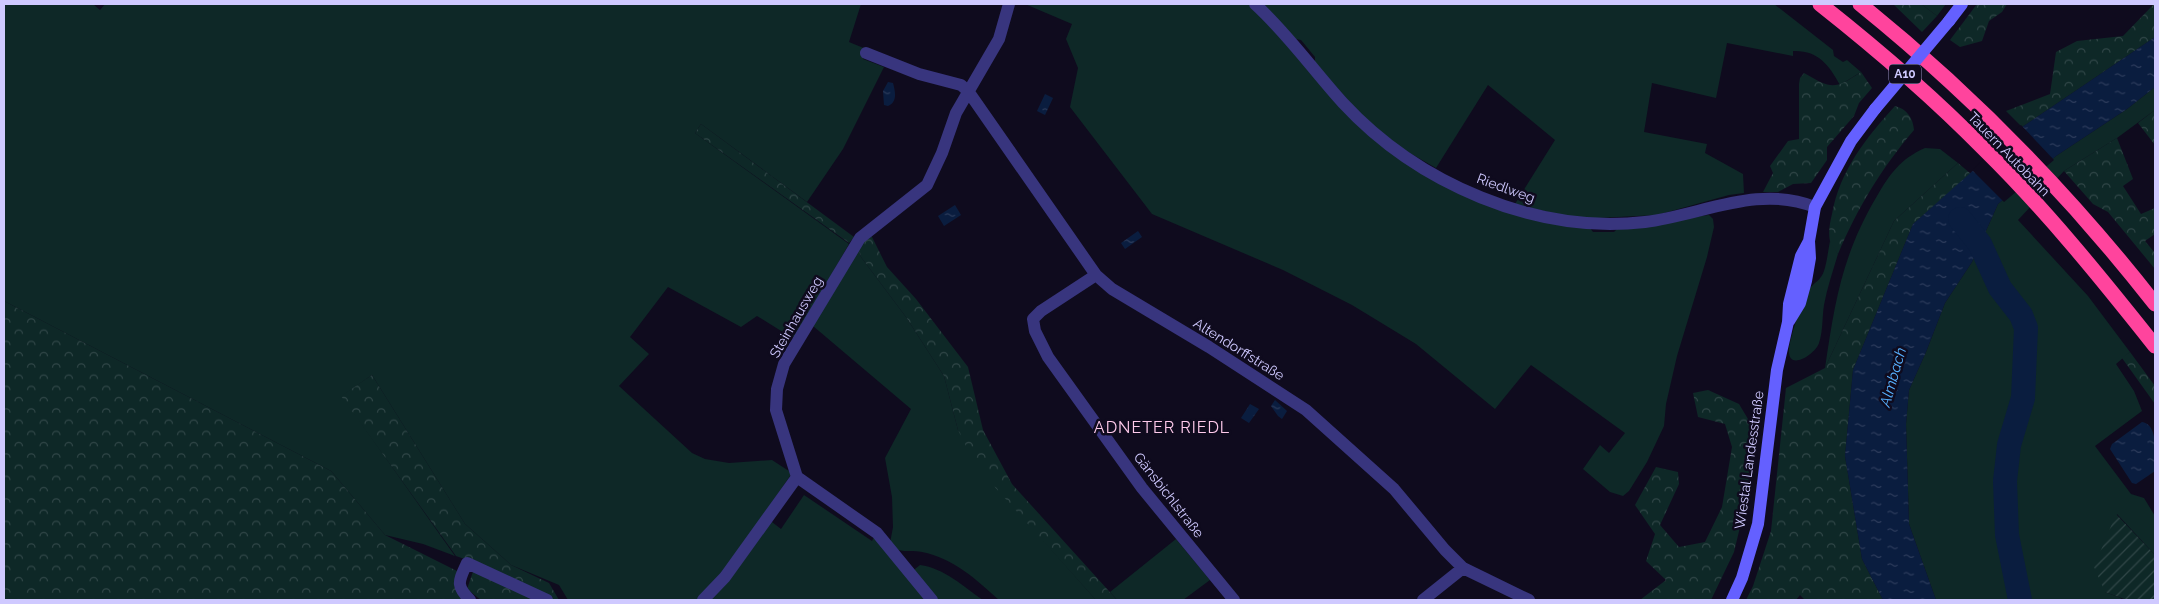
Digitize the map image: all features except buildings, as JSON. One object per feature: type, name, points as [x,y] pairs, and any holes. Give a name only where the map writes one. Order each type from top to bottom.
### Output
[{"type":"highway","name":"Tauern Autobahn","points":[[1820,4],[1890,61],[1985,150],[2048,217],[2155,346]]},
{"type":"highway","name":"Tauern Autobahn","points":[[1860,4],[1910,45],[2003,132],[2067,200],[2155,304]]},
{"type":"main road","name":"Wiestal Landesstraße","points":[[1732,600],[1742,578],[1758,524],[1777,370],[1788,322],[1800,302],[1806,281],[1810,258],[1808,241],[1815,207],[1851,141],[1962,4]]},
{"type":"street","name":"Steinhausweg","points":[[797,476],[776,410],[777,389],[784,364],[860,238],[927,185],[942,153],[956,113],[999,39],[1009,4]]},
{"type":"street","name":"Riedlweg","points":[[1255,4],[1287,35],[1343,103],[1379,136],[1402,154],[1450,182],[1476,195],[1516,210],[1569,222],[1613,224],[1647,222],[1721,203],[1744,200],[1790,199],[1815,207]]},
{"type":"street","points":[[866,53],[919,74],[961,85],[968,91]]},
{"type":"street","name":"Altendorffstraße","points":[[968,91],[1096,275],[1112,289],[1218,352],[1306,410],[1394,489],[1445,550],[1463,568],[1529,600]]},
{"type":"street","name":"Gänsbichlstraße","points":[[1096,275],[1041,311],[1033,319],[1036,331],[1048,357],[1142,488],[1234,600]]},
{"type":"street","points":[[704,600],[725,577],[797,476],[877,534],[932,600]]},
{"type":"street","points":[[470,600],[461,591],[459,581],[467,563],[548,600]]},
{"type":"street","points":[[1423,600],[1463,568]]},
{"type":"green space","points":[[4,4],[93,4],[100,10],[105,4],[861,4],[849,42],[866,49],[863,59],[884,67],[843,149],[807,202],[701,124],[695,133],[849,244],[794,339],[757,316],[741,327],[668,287],[630,337],[649,354],[619,386],[692,453],[705,459],[729,463],[772,460],[792,473],[729,565],[697,600],[568,600],[559,585],[511,565],[465,524],[372,375],[342,396],[455,556],[423,544],[385,535],[331,471],[4,301]]},
{"type":"green space","points":[[1025,4],[1250,4],[1329,93],[1439,182],[1590,228],[1593,232],[1614,232],[1619,227],[1709,215],[1713,219],[1714,227],[1707,257],[1677,356],[1666,404],[1664,426],[1647,462],[1629,491],[1623,496],[1610,492],[1583,469],[1600,445],[1609,453],[1625,433],[1531,365],[1495,409],[1416,344],[1352,305],[1283,270],[1152,214],[1070,107],[1078,68],[1066,39],[1072,24]]},
{"type":"green space","points":[[1261,4],[1774,4],[1833,50],[1834,56],[1843,62],[1847,60],[1861,72],[1840,85],[1827,65],[1809,53],[1793,51],[1793,56],[1727,43],[1716,98],[1652,83],[1644,132],[1707,144],[1705,153],[1743,174],[1744,193],[1729,195],[1657,215],[1578,219],[1515,204],[1555,140],[1488,85],[1436,168],[1401,148],[1364,118],[1315,63],[1315,57],[1301,40],[1296,39]]},
{"type":"green space","points":[[1893,4],[1921,4],[1937,16],[1922,32]]},
{"type":"green space","points":[[1921,4],[1946,4],[1937,16]]},
{"type":"green space","points":[[1977,4],[2007,4],[2002,12],[1989,21],[1982,41],[1960,47],[1950,40]]},
{"type":"green space","points":[[2154,4],[2155,37],[2022,127],[2006,111],[2050,94],[2056,52],[2077,41],[2123,36]]},
{"type":"green space","points":[[1861,72],[1872,88],[1859,103],[1854,116],[1827,147],[1827,160],[1811,183],[1793,184],[1778,192],[1763,192],[1773,173],[1770,166],[1788,141],[1799,139],[1799,84],[1800,78],[1804,73],[1821,82],[1833,85],[1845,82]]},
{"type":"green space","points":[[2155,87],[2155,110],[2117,138],[2064,171],[2018,220],[2088,296],[2130,352],[2116,364],[2134,391],[2142,411],[2095,446],[2131,494],[2144,498],[2155,516],[2155,555],[2117,514],[2105,592],[2121,598],[2120,600],[1936,600],[1909,524],[1906,424],[1909,390],[1945,303],[1972,262],[1998,204],[2056,156],[2127,109]]},
{"type":"green space","points":[[1895,106],[1903,109],[1909,115],[1914,130],[1891,159],[1871,189],[1838,254],[1829,238],[1829,231],[1841,183],[1864,143]]},
{"type":"green space","points":[[2155,110],[2155,145],[2138,123]]},
{"type":"green space","points":[[701,124],[854,237],[849,243],[695,133]]},
{"type":"green space","points":[[2117,138],[2133,179],[2123,186],[2141,214],[2155,208],[2155,234],[2145,241],[2155,253],[2155,269],[2108,212],[2093,204],[2064,171]]},
{"type":"green space","points":[[1925,148],[1940,149],[1958,163],[1894,221],[1825,368],[1832,321],[1842,279],[1865,218],[1886,181],[1896,168],[1916,152]]},
{"type":"green space","points":[[1958,163],[1971,174],[1913,224],[1853,370],[1845,456],[1862,559],[1883,600],[1805,600],[1800,595],[1796,600],[1746,600],[1753,586],[1771,531],[1786,388],[1825,368],[1894,221]]},
{"type":"green space","points":[[871,235],[887,267],[916,299],[968,367],[983,430],[1012,484],[1117,600],[1096,600],[976,466],[958,430],[944,376],[906,317],[861,257],[858,248]]},
{"type":"green space","points":[[1830,241],[1838,254],[1825,299],[1819,343],[1812,352],[1802,359],[1792,359],[1789,349],[1797,317],[1807,292],[1823,274]]},
{"type":"green space","points":[[858,247],[861,257],[906,317],[944,376],[958,430],[1043,540],[1096,600],[999,600],[964,571],[944,559],[922,552],[898,550],[890,543],[893,527],[892,497],[885,458],[911,409],[813,326]]},
{"type":"green space","points":[[4,301],[331,471],[385,535],[457,571],[465,600],[4,600]]},
{"type":"green space","points":[[2130,352],[2155,386],[2155,404],[2122,358]]},
{"type":"green space","points":[[372,375],[465,524],[511,565],[549,583],[559,600],[481,600],[467,589],[476,563],[456,556],[341,396]]},
{"type":"green space","points":[[1708,390],[1739,404],[1754,429],[1753,473],[1734,552],[1711,600],[1640,600],[1666,580],[1646,561],[1655,534],[1635,505],[1656,467],[1678,472],[1679,484],[1660,525],[1679,547],[1705,542],[1722,507],[1732,447],[1725,424],[1698,417],[1693,393]]},
{"type":"green space","points":[[804,495],[872,541],[874,537],[926,600],[710,600],[772,522],[781,529]]},
{"type":"green space","points":[[2116,514],[2155,555],[2155,600],[2127,600],[2105,592],[2094,567]]},
{"type":"green space","points":[[1176,539],[1210,580],[1183,600],[1117,600],[1110,592]]},
{"type":"green space","points":[[920,565],[945,574],[983,600],[936,600],[915,573],[915,569]]},
{"type":"water","points":[[2155,37],[2155,87],[2127,109],[2056,156],[1998,204],[1972,262],[1945,303],[1909,390],[1906,424],[1909,524],[1936,600],[1883,600],[1862,559],[1845,456],[1853,370],[1913,224],[2022,127]]},
{"type":"water","points":[[888,82],[893,83],[895,99],[888,106],[884,105],[883,91]]},
{"type":"water","points":[[1045,94],[1053,98],[1045,115],[1037,111]]},
{"type":"water","points":[[955,205],[961,215],[944,226],[938,216]]},
{"type":"water","points":[[1138,231],[1142,237],[1125,249],[1121,243]]},
{"type":"water","points":[[1275,400],[1287,411],[1282,419],[1271,406]]},
{"type":"water","points":[[1250,404],[1259,409],[1249,423],[1241,418]]},
{"type":"water","points":[[2142,422],[2147,424],[2154,435],[2155,471],[2136,484],[2132,483],[2110,449],[2112,444]]},
{"type":"pier","points":[[2021,125],[2054,160],[2004,202],[1972,170]]},
{"type":"waterway","name":"Almbach","points":[[1960,219],[1980,244],[2000,288],[2021,315],[2026,328],[2023,398],[2009,445],[2005,481],[2007,535],[2020,600]]},
{"type":"district","name":"ADNETER RIEDL","points":[[1162,427]]}]
